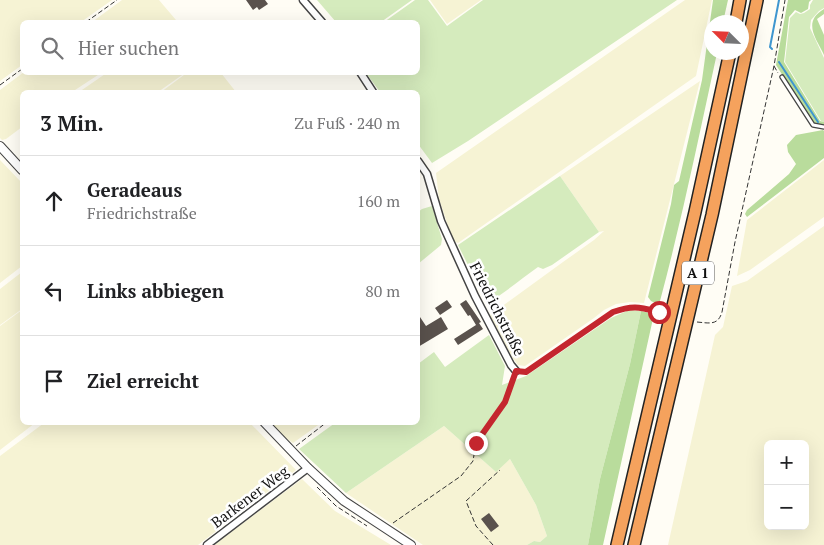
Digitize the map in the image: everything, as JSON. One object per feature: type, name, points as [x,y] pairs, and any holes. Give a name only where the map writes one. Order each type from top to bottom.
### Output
[{"type":"highway","points":[[737,15],[740,0]]},
{"type":"highway","name":"A 1","points":[[634,545],[712,215],[757,0]]},
{"type":"highway","name":"A 1","points":[[617,545],[695,212],[728,60]]},
{"type":"street","points":[[303,0],[320,20]]},
{"type":"street","points":[[362,75],[372,90]]},
{"type":"street","points":[[0,146],[20,168]]},
{"type":"street","name":"Friedrichstraße","points":[[420,165],[426,174],[441,221],[475,296],[511,365],[516,371]]},
{"type":"street","points":[[267,425],[308,468],[344,501],[411,545]]},
{"type":"street","name":"Barkener Weg","points":[[207,545],[308,468]]},
{"type":"lane","points":[[782,77],[813,125],[824,127]]},
{"type":"path","points":[[89,20],[117,0]]},
{"type":"path","points":[[697,322],[710,323],[717,321],[721,317],[774,66],[786,0]]},
{"type":"path","points":[[774,66],[782,77]]},
{"type":"path","points":[[0,85],[20,70]]},
{"type":"path","name":"Friedrichstraße","points":[[516,371],[526,372],[613,312],[637,306],[659,312]]},
{"type":"path","points":[[387,530],[461,476],[472,461],[476,443],[505,402],[516,371]]},
{"type":"path","points":[[290,450],[324,425]]},
{"type":"path","points":[[493,545],[476,526],[466,501],[500,470]]},
{"type":"shaded area","points":[[0,0],[112,0],[84,20],[20,20],[20,66],[0,81]]},
{"type":"shaded area","points":[[122,0],[159,0],[176,20],[95,20]]},
{"type":"shaded area","points":[[430,0],[481,0],[447,24]]},
{"type":"shaded area","points":[[685,0],[712,0],[709,15],[704,15],[704,38],[696,76],[458,243],[453,241],[439,199],[436,173]]},
{"type":"shaded area","points":[[20,75],[98,75],[75,90],[20,90],[20,128],[2,140],[0,138],[0,90]]},
{"type":"shaded area","points":[[104,75],[182,75],[161,90],[82,90]]},
{"type":"shaded area","points":[[184,75],[223,75],[234,90],[164,90]]},
{"type":"shaded area","points":[[700,81],[644,303],[616,304],[604,310],[525,366],[518,365],[490,315],[604,231],[599,232],[560,176]]},
{"type":"shaded area","points":[[0,160],[20,181],[20,268],[0,283]]},
{"type":"shaded area","points":[[824,160],[824,217],[750,270],[737,276],[747,220]]},
{"type":"shaded area","points":[[824,226],[824,545],[668,545],[715,335],[723,327],[732,286],[747,281]]},
{"type":"shaded area","points":[[20,274],[20,310],[0,325],[0,289]]},
{"type":"shaded area","points":[[20,311],[20,425],[32,425],[0,450],[0,326]]},
{"type":"shaded area","points":[[41,425],[252,425],[296,470],[198,545],[0,545],[0,456]]},
{"type":"shaded area","points":[[273,425],[318,425],[293,443],[284,437]]},
{"type":"shaded area","points":[[444,426],[495,471],[510,459],[536,505],[547,536],[540,542],[534,541],[527,545],[423,545],[346,493]]},
{"type":"shaded area","points":[[302,479],[335,511],[391,545],[214,545]]},
{"type":"green space","points":[[317,0],[412,0],[384,20],[334,20]]},
{"type":"green space","points":[[415,0],[428,0],[447,26],[483,0],[677,0],[468,141],[432,163],[420,147],[420,90],[379,90],[367,75],[420,75],[420,20],[387,20]]},
{"type":"green space","points":[[713,0],[728,0],[725,15],[711,15]]},
{"type":"green space","points":[[788,0],[811,0],[808,9],[801,13],[795,10],[789,17],[784,62],[820,121],[824,122],[824,125],[813,123],[776,65]]},
{"type":"green space","points":[[813,0],[824,0],[824,8],[811,20],[810,28],[824,58],[824,122],[821,121],[785,62],[790,18],[796,12],[800,14],[810,9]]},
{"type":"green space","points":[[824,9],[824,14],[817,19],[824,35],[824,55],[812,25],[817,14]]},
{"type":"green space","points":[[705,60],[715,60],[668,270],[660,301],[655,303],[648,297],[674,185],[679,181]]},
{"type":"green space","points":[[823,130],[824,158],[747,217],[745,214],[747,210],[789,174],[796,164],[788,152],[787,145],[796,135]]},
{"type":"green space","points":[[560,176],[599,232],[552,265],[543,269],[538,267],[487,303],[458,245]]},
{"type":"green space","points":[[432,206],[442,239],[441,245],[420,262],[420,210]]},
{"type":"green space","points":[[629,310],[641,311],[630,364],[600,479],[588,545],[527,545],[534,541],[540,542],[547,536],[536,505],[510,459],[496,472],[444,426],[346,493],[299,449],[332,425],[420,425],[420,362],[434,352],[445,367],[489,335],[505,366],[502,385],[526,376],[611,318]]},
{"type":"green space","points":[[641,311],[654,314],[603,545],[588,545],[600,479],[630,364]]},
{"type":"building","points":[[246,0],[265,0],[268,4],[259,10],[257,7],[253,10]]},
{"type":"building","points":[[447,300],[452,307],[440,315],[435,308]]},
{"type":"building","points":[[466,300],[481,322],[479,323],[483,329],[458,345],[454,339],[476,325],[460,304]]},
{"type":"building","points":[[420,317],[426,326],[441,317],[448,329],[420,346]]},
{"type":"building","points":[[489,513],[499,526],[491,532],[481,519]]},
{"type":"waterway","points":[[772,49],[770,47],[779,0]]},
{"type":"waterway","points":[[779,62],[818,122]]},
{"type":"route","points":[[476,443],[505,402],[516,371],[526,372],[613,312],[637,306],[659,312]]}]
